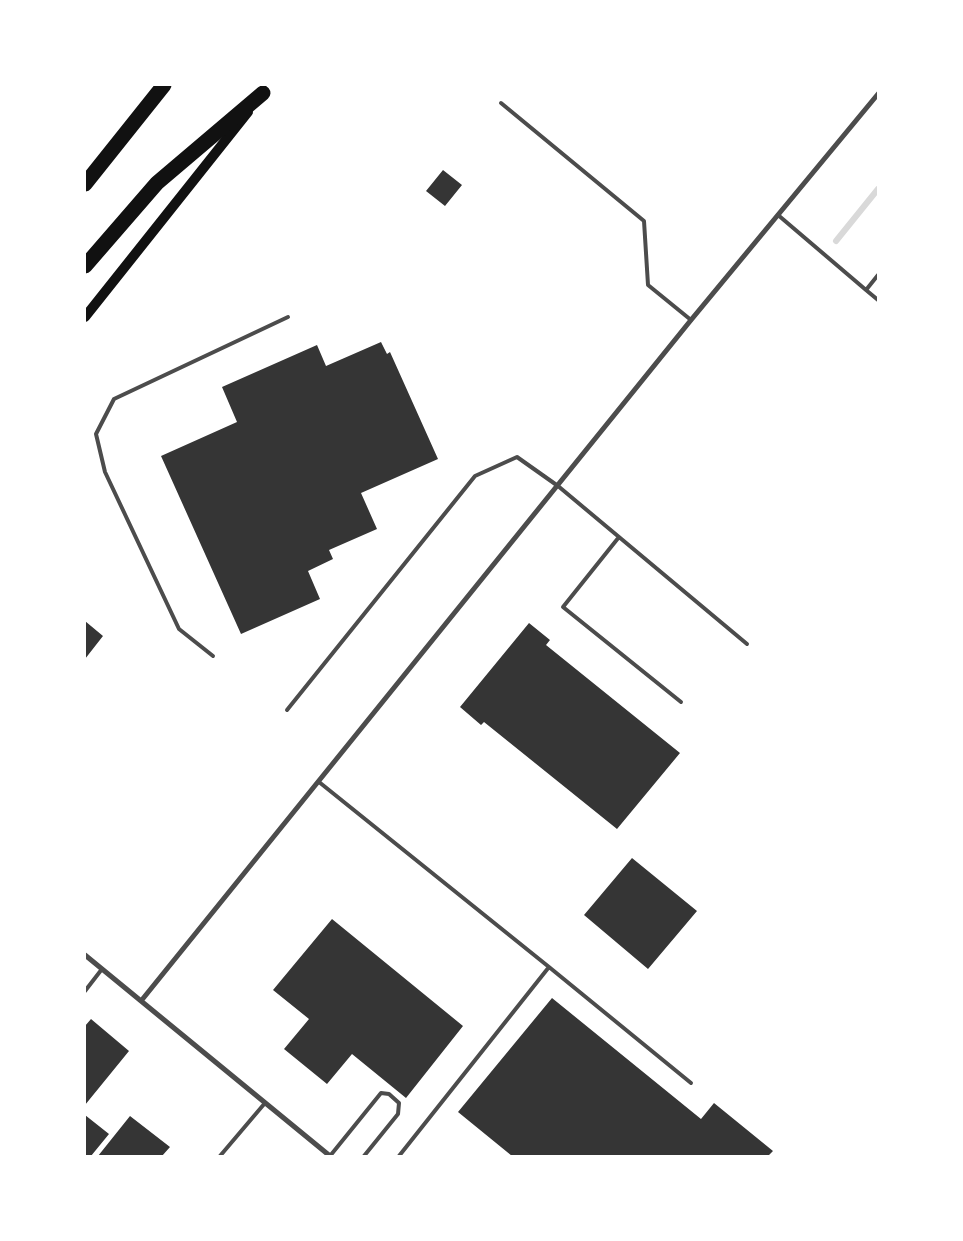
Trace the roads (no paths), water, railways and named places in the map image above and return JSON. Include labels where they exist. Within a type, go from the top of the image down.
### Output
[{"type":"highway","points":[[85,184],[164,85]]},
{"type":"highway","points":[[85,266],[157,183],[266,89]]},
{"type":"main road","points":[[85,316],[266,89]]},
{"type":"street","points":[[141,1001],[691,320],[878,94]]},
{"type":"street","points":[[85,955],[330,1156]]},
{"type":"lane","points":[[501,103],[644,221],[648,285],[691,320]]},
{"type":"lane","points":[[778,215],[878,300]]},
{"type":"lane","points":[[866,290],[878,275]]},
{"type":"lane","points":[[213,656],[179,629],[105,472],[96,434],[114,399],[288,317]]},
{"type":"lane","points":[[287,710],[475,476],[517,457],[558,486],[747,644]]},
{"type":"lane","points":[[619,537],[563,607],[681,702]]},
{"type":"lane","points":[[319,782],[691,1083]]},
{"type":"lane","points":[[399,1156],[549,967]]},
{"type":"lane","points":[[85,991],[102,969]]},
{"type":"lane","points":[[330,1156],[381,1093],[390,1094],[399,1103],[398,1114],[364,1156]]},
{"type":"lane","points":[[220,1156],[265,1103]]},
{"type":"waterway","points":[[836,241],[878,189]]}]
